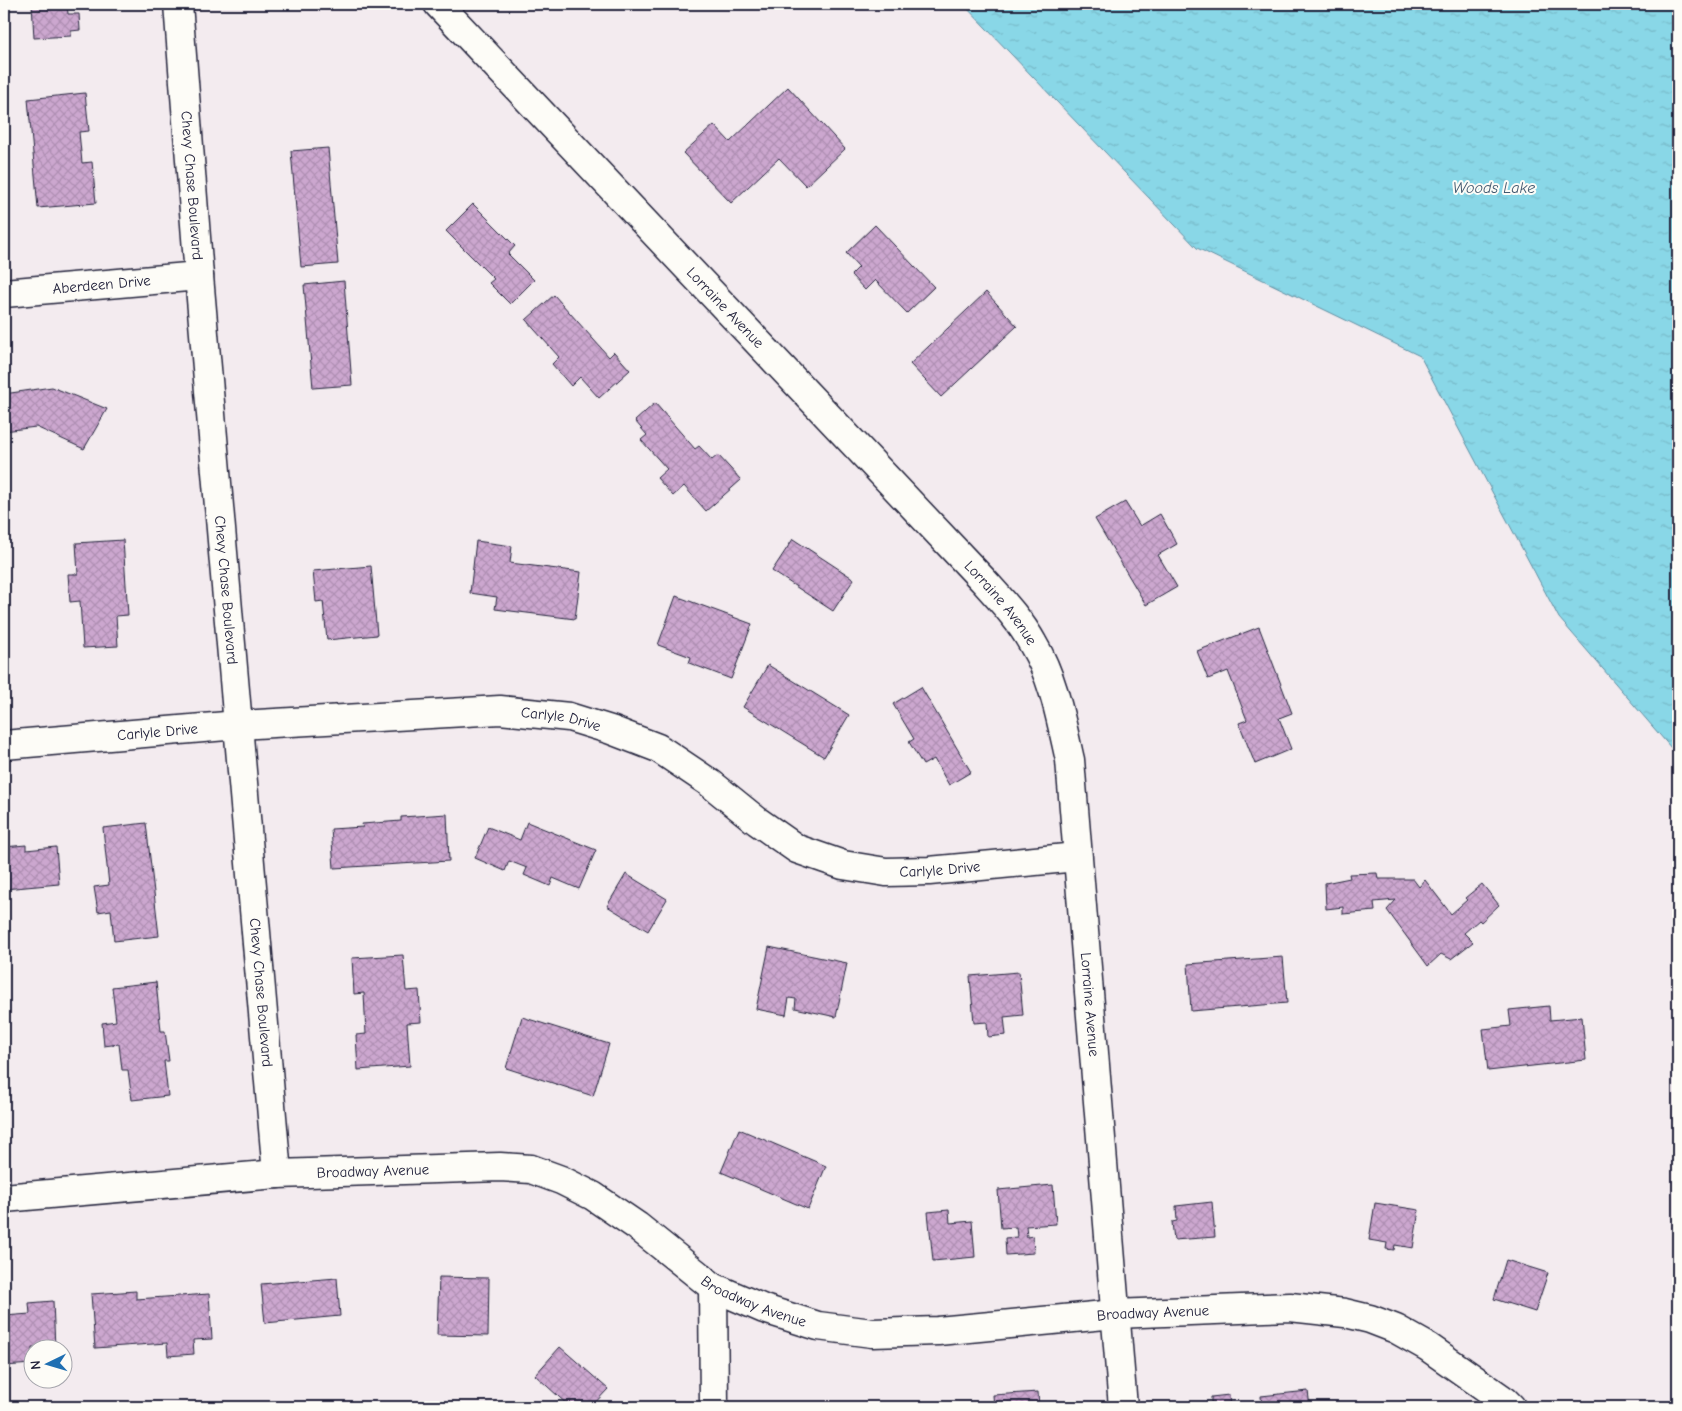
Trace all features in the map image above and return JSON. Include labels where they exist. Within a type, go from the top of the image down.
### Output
[{"type":"street","name":"Chevy Chase Boulevard","points":[[178,4],[277,1174]]},
{"type":"street","name":"Lorraine Avenue","points":[[438,4],[977,573],[1014,615],[1034,644],[1049,678],[1070,760],[1123,1407]]},
{"type":"street","name":"Aberdeen Drive","points":[[4,293],[200,276]]},
{"type":"street","name":"Carlyle Drive","points":[[4,745],[238,724],[500,710],[569,717],[611,730],[658,748],[710,783],[757,821],[797,848],[844,865],[886,872],[929,871],[1077,857]]},
{"type":"street","name":"Broadway Avenue","points":[[4,1198],[277,1174],[500,1167],[531,1169],[561,1180],[593,1196],[637,1226],[713,1288],[764,1309],[818,1326],[872,1332],[938,1331],[1115,1314],[1290,1307],[1353,1315],[1396,1329],[1428,1347],[1510,1407]]},
{"type":"street","points":[[713,1288],[714,1407]]},
{"type":"water","name":"Woods Lake","points":[[963,4],[1678,4],[1678,756],[1559,618],[1420,356],[1197,248]]},
{"type":"building","points":[[32,4],[67,4],[68,14],[79,14],[80,30],[71,31],[71,36],[34,38]]},
{"type":"building","points":[[788,87],[845,149],[806,186],[779,158],[731,203],[683,153],[714,125],[730,142]]},
{"type":"building","points":[[85,93],[89,131],[79,132],[82,163],[92,162],[96,203],[38,208],[28,99]]},
{"type":"building","points":[[328,148],[338,264],[301,267],[291,151]]},
{"type":"building","points":[[473,204],[515,246],[508,254],[534,280],[510,304],[489,283],[494,279],[446,231]]},
{"type":"building","points":[[875,225],[934,287],[907,313],[875,280],[865,290],[851,275],[859,267],[846,253]]},
{"type":"building","points":[[344,281],[352,385],[313,388],[304,285]]},
{"type":"building","points":[[986,292],[1017,326],[941,397],[910,364]]},
{"type":"building","points":[[554,295],[609,357],[614,352],[630,370],[599,398],[580,377],[571,386],[552,364],[559,357],[526,320]]},
{"type":"building","points":[[52,387],[107,409],[84,449],[36,427],[4,431],[4,394]]},
{"type":"building","points":[[655,403],[695,449],[699,446],[712,460],[718,455],[741,480],[706,511],[684,486],[673,496],[657,478],[667,469],[641,440],[647,435],[635,421]]},
{"type":"building","points":[[1125,502],[1140,526],[1160,514],[1177,544],[1158,555],[1177,587],[1146,605],[1095,519]]},
{"type":"building","points":[[793,539],[854,579],[833,611],[772,571]]},
{"type":"building","points":[[123,540],[128,615],[116,616],[118,646],[83,648],[80,601],[70,602],[68,574],[78,574],[76,543]]},
{"type":"building","points":[[476,541],[512,546],[510,563],[581,572],[575,619],[495,609],[497,597],[470,593]]},
{"type":"building","points":[[371,566],[377,635],[327,640],[323,601],[316,602],[313,571]]},
{"type":"building","points":[[676,596],[752,624],[731,679],[689,663],[691,657],[658,645]]},
{"type":"building","points":[[1259,627],[1292,713],[1279,718],[1291,749],[1255,764],[1239,723],[1247,720],[1228,671],[1208,679],[1197,651]]},
{"type":"building","points":[[768,665],[849,715],[824,757],[743,707]]},
{"type":"building","points":[[921,687],[971,772],[949,785],[934,759],[923,765],[909,742],[914,739],[893,704]]},
{"type":"building","points":[[447,814],[449,861],[334,868],[331,829],[363,827],[362,824],[401,821],[401,817]]},
{"type":"building","points":[[527,822],[596,850],[579,889],[553,878],[550,886],[524,875],[527,868],[509,861],[505,871],[475,858],[488,827],[520,840]]},
{"type":"building","points":[[146,823],[159,936],[114,941],[111,910],[98,912],[94,887],[109,885],[103,828]]},
{"type":"building","points":[[26,845],[26,850],[56,847],[59,884],[4,889],[4,847]]},
{"type":"building","points":[[1377,873],[1378,879],[1413,879],[1419,887],[1425,880],[1451,914],[1467,900],[1465,898],[1482,884],[1499,905],[1481,922],[1479,920],[1464,933],[1473,942],[1451,959],[1441,954],[1428,966],[1387,910],[1396,900],[1374,902],[1375,911],[1343,914],[1343,907],[1326,909],[1325,883],[1350,878],[1349,874]]},
{"type":"building","points":[[626,874],[667,899],[648,931],[607,906]]},
{"type":"building","points":[[769,947],[847,963],[836,1017],[795,1008],[796,999],[789,998],[786,1015],[756,1009]]},
{"type":"building","points":[[403,955],[406,991],[419,990],[421,1022],[407,1023],[410,1066],[358,1070],[356,1035],[366,1034],[364,993],[354,994],[352,958]]},
{"type":"building","points":[[1283,957],[1287,1003],[1191,1011],[1188,964]]},
{"type":"building","points":[[1019,972],[1023,1015],[1004,1017],[1006,1035],[988,1037],[987,1022],[974,1023],[970,976]]},
{"type":"building","points":[[156,982],[161,1031],[165,1031],[169,1061],[164,1061],[168,1096],[132,1100],[128,1070],[122,1070],[119,1044],[104,1046],[102,1023],[116,1021],[112,987]]},
{"type":"building","points":[[1549,1006],[1550,1020],[1582,1017],[1586,1060],[1488,1071],[1483,1029],[1511,1026],[1509,1010]]},
{"type":"building","points":[[522,1017],[609,1044],[593,1096],[506,1068]]},
{"type":"building","points":[[739,1129],[826,1166],[808,1209],[721,1172]]},
{"type":"building","points":[[1053,1185],[1056,1224],[1026,1226],[1027,1237],[1033,1236],[1034,1253],[1006,1255],[1005,1238],[1017,1237],[1016,1227],[1001,1228],[998,1190]]},
{"type":"building","points":[[1212,1202],[1215,1237],[1174,1240],[1172,1222],[1177,1221],[1176,1206]]},
{"type":"building","points":[[1375,1203],[1419,1210],[1413,1248],[1395,1245],[1394,1250],[1386,1249],[1387,1243],[1369,1240]]},
{"type":"building","points":[[949,1210],[950,1223],[972,1221],[975,1257],[933,1261],[928,1212]]},
{"type":"building","points":[[1506,1260],[1548,1273],[1535,1312],[1494,1299]]},
{"type":"building","points":[[439,1277],[489,1278],[488,1336],[437,1335]]},
{"type":"building","points":[[337,1278],[340,1316],[265,1323],[261,1284]]},
{"type":"building","points":[[136,1291],[136,1299],[209,1294],[212,1339],[193,1340],[194,1354],[168,1356],[167,1343],[95,1348],[91,1294]]},
{"type":"building","points":[[53,1301],[55,1338],[22,1338],[22,1365],[4,1366],[4,1316],[30,1314],[29,1303]]},
{"type":"building","points":[[560,1347],[608,1389],[591,1407],[570,1407],[535,1375]]},
{"type":"building","points":[[1308,1391],[1310,1407],[1262,1407],[1261,1396]]},
{"type":"building","points":[[1038,1392],[1039,1407],[994,1407],[993,1395]]},
{"type":"building","points":[[1229,1395],[1230,1407],[1189,1407],[1211,1405],[1211,1397]]}]
